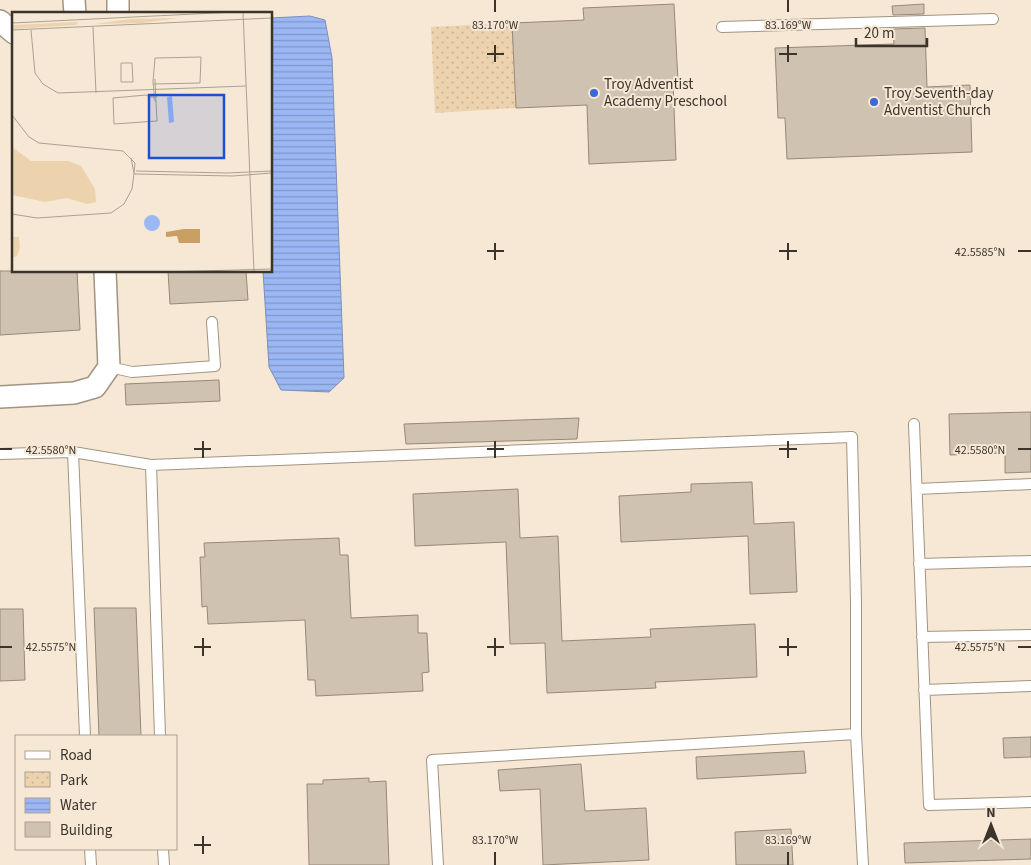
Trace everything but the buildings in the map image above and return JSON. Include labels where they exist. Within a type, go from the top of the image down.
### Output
[{"type":"street","points":[[0,21],[12,31]]},
{"type":"street","points":[[0,397],[74,394],[95,387],[109,366],[105,272]]},
{"type":"lane","points":[[722,27],[993,19]]},
{"type":"lane","points":[[109,366],[132,372],[215,366],[212,322]]},
{"type":"lane","points":[[914,424],[928,805],[1031,802]]},
{"type":"lane","points":[[0,454],[72,452],[151,465],[852,437],[856,601],[856,734],[863,865]]},
{"type":"lane","points":[[72,452],[85,735]]},
{"type":"lane","points":[[151,465],[160,735]]},
{"type":"lane","points":[[916,489],[1031,484]]},
{"type":"lane","points":[[919,564],[1031,561]]},
{"type":"lane","points":[[922,637],[1031,634]]},
{"type":"lane","points":[[924,690],[1031,686]]},
{"type":"lane","points":[[438,865],[432,760],[856,734]]},
{"type":"lane","points":[[90,850],[91,865]]},
{"type":"lane","points":[[163,850],[164,865]]},
{"type":"green space","points":[[512,23],[516,108],[435,113],[431,27]]},
{"type":"water","points":[[310,16],[325,20],[332,58],[344,378],[329,392],[281,390],[269,367],[263,272],[272,272],[272,18]]},
{"type":"place","name":"Troy Adventist Academy Preschool","points":[[594,93]]},
{"type":"place","name":"Troy Seventh-day Adventist Church","points":[[874,102]]}]
